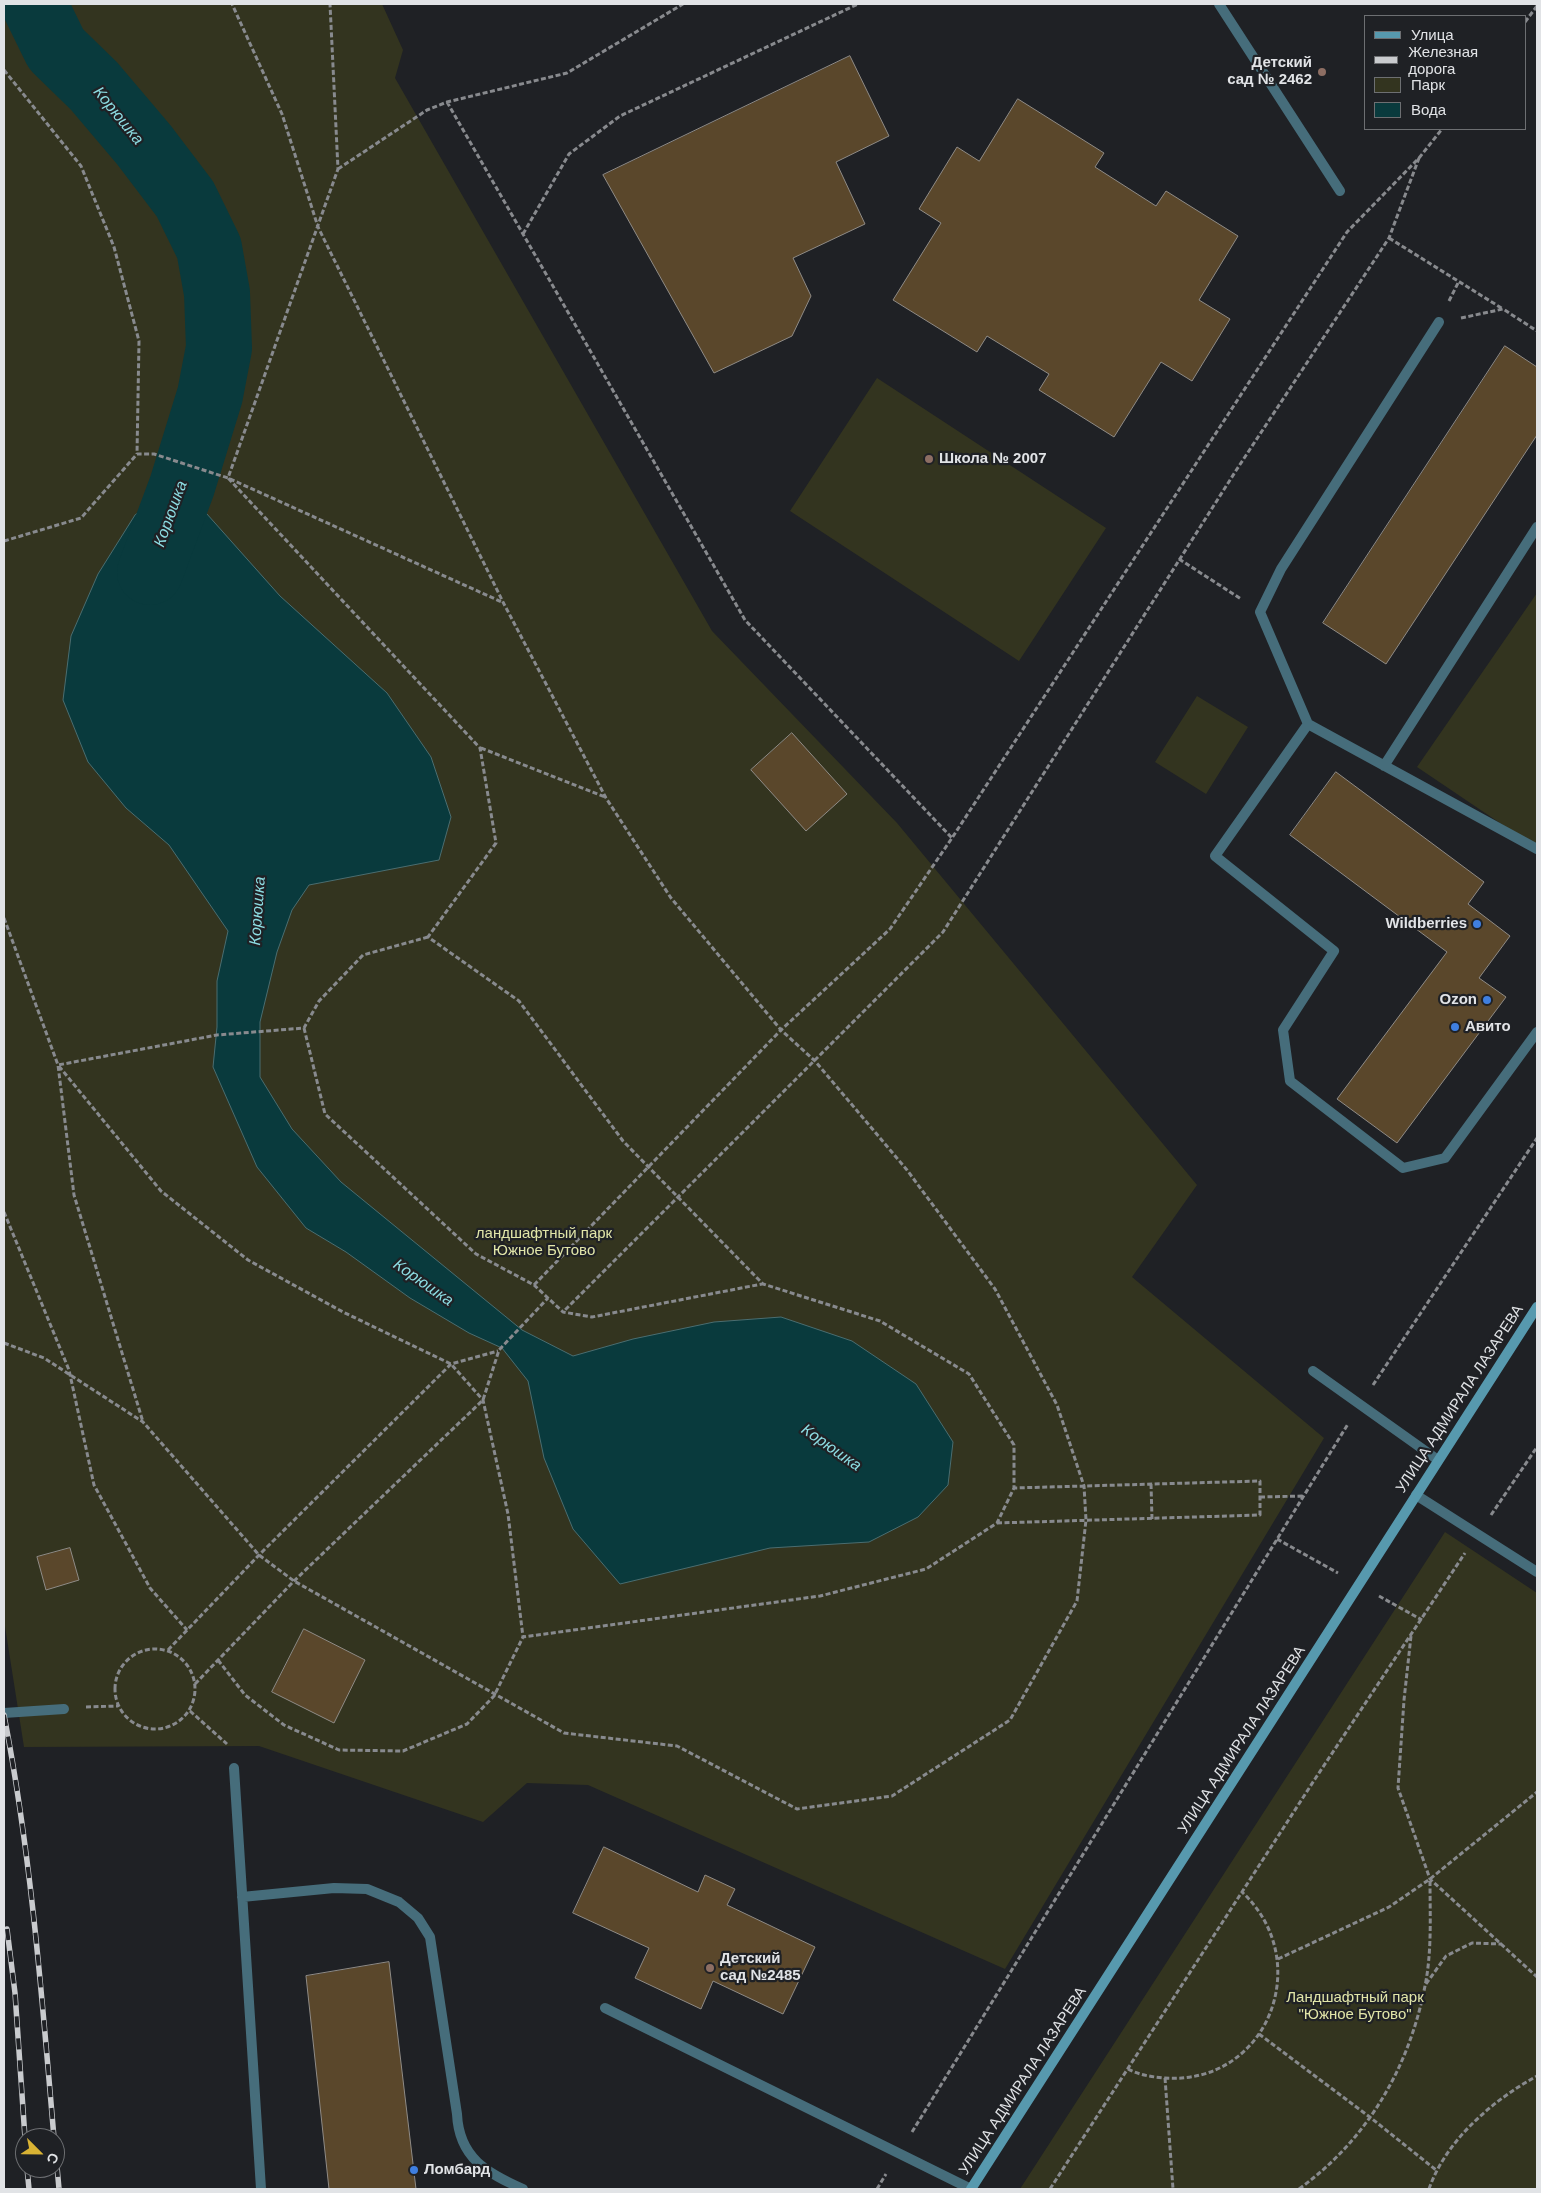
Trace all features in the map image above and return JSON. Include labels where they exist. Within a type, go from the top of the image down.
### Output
[{"type":"street","name":"УЛИЦА АДМИРАЛА ЛАЗАРЕВА","points":[[971,2189],[1537,1307]]},
{"type":"lane","points":[[1219,4],[1340,191]]},
{"type":"lane","points":[[1439,322],[1281,569],[1260,612],[1308,724],[1537,849]]},
{"type":"lane","points":[[1384,766],[1537,527]]},
{"type":"lane","points":[[1308,724],[1215,856],[1334,951],[1283,1030],[1290,1081],[1403,1168],[1445,1158],[1537,1032]]},
{"type":"lane","points":[[1313,1371],[1438,1460]]},
{"type":"lane","points":[[1416,1495],[1536,1568]]},
{"type":"lane","points":[[4,1713],[64,1709]]},
{"type":"lane","points":[[234,1768],[261,2189]]},
{"type":"lane","points":[[242,1897],[334,1888],[367,1889],[400,1902],[418,1918],[430,1937],[438,1980],[458,2133],[471,2157],[500,2179],[523,2189]]},
{"type":"lane","points":[[605,2008],[971,2189]]},
{"type":"path","points":[[4,1344],[44,1358],[143,1422],[259,1555],[294,1581],[494,1696],[564,1733],[677,1746],[797,1809],[892,1796],[1010,1720],[1077,1601],[1086,1520],[1084,1486],[1057,1405],[995,1290],[907,1170],[815,1061],[781,1030],[671,898],[606,798],[504,604],[318,227],[282,114],[232,4]]},
{"type":"path","points":[[228,478],[338,169],[330,4]]},
{"type":"path","points":[[338,169],[427,110],[447,102],[567,73],[683,4]]},
{"type":"path","points":[[523,234],[569,154],[620,116],[858,4]]},
{"type":"path","points":[[1526,21],[1537,6]]},
{"type":"path","points":[[4,70],[82,166],[114,247],[139,341],[137,454],[81,518],[4,541]]},
{"type":"path","points":[[447,102],[744,620],[952,838]]},
{"type":"path","points":[[534,1285],[781,1030],[890,929],[952,838],[1346,232],[1419,158],[1441,130]]},
{"type":"path","points":[[563,1312],[943,932],[1180,559],[1389,238],[1419,158]]},
{"type":"path","points":[[1389,238],[1537,331]]},
{"type":"path","points":[[1439,322],[1503,309]]},
{"type":"path","points":[[137,454],[154,454],[228,478],[504,604]]},
{"type":"path","points":[[228,478],[480,748],[606,798]]},
{"type":"path","points":[[1180,559],[1260,612]]},
{"type":"path","points":[[480,748],[496,843],[428,937],[363,956],[319,1001],[304,1028],[325,1114],[476,1254],[534,1285],[563,1312],[592,1317],[763,1284]]},
{"type":"path","points":[[4,918],[58,1065],[74,1195],[143,1422]]},
{"type":"path","points":[[428,937],[519,1001],[623,1141],[763,1284],[880,1321],[969,1374],[1014,1445],[1014,1488],[997,1523]]},
{"type":"path","points":[[58,1065],[217,1035],[304,1028]]},
{"type":"path","points":[[58,1065],[161,1191],[248,1260],[343,1312],[451,1364],[482,1400],[508,1514],[523,1637],[494,1696],[467,1724],[403,1751],[339,1750],[284,1725],[245,1696],[218,1660]]},
{"type":"path","points":[[877,2189],[1360,1404],[1537,1138]]},
{"type":"path","points":[[4,1212],[34,1282],[70,1375],[94,1485],[150,1588],[187,1630]]},
{"type":"path","points":[[195,1684],[294,1581],[482,1400],[499,1350],[548,1298]]},
{"type":"path","points":[[168,1650],[259,1555],[451,1364],[499,1350]]},
{"type":"path","points":[[1050,2189],[1242,1892],[1537,1446]]},
{"type":"path","points":[[523,1637],[820,1596],[926,1569],[997,1523],[1260,1515],[1260,1481],[1014,1488]]},
{"type":"path","points":[[1151,1484],[1152,1519]]},
{"type":"path","points":[[1260,1497],[1304,1496]]},
{"type":"path","points":[[1299,2189],[1315,2178],[1348,2146],[1371,2118],[1398,2071],[1415,2029],[1426,1985],[1430,1940],[1430,1879],[1398,1788],[1404,1700],[1411,1636]]},
{"type":"path","points":[[149,1648],[168,1650],[182,1657],[192,1670],[195,1684],[196,1696],[190,1711],[182,1720],[168,1728],[151,1730],[128,1720],[118,1706],[114,1691],[116,1676],[127,1659],[149,1648]]},
{"type":"path","points":[[64,1709],[118,1706]]},
{"type":"path","points":[[190,1711],[231,1748]]},
{"type":"path","points":[[1278,1959],[1389,1907],[1430,1879],[1537,1792]]},
{"type":"path","points":[[1430,1879],[1537,1977]]},
{"type":"path","points":[[1128,2069],[1153,2078],[1178,2079],[1201,2075],[1223,2066],[1243,2052],[1259,2034],[1271,2013],[1278,1990],[1278,1959],[1275,1943],[1266,1921],[1252,1901],[1242,1892]]},
{"type":"path","points":[[1426,1985],[1446,1956],[1472,1943],[1503,1944]]},
{"type":"path","points":[[1259,2034],[1371,2118],[1436,2170]]},
{"type":"path","points":[[1429,2189],[1436,2170],[1475,2120],[1509,2092],[1537,2076]]},
{"type":"path","points":[[1165,2078],[1173,2189]]},
{"type":"green space","name":"ландшафтный парк Южное Бутово","points":[[4,4],[382,4],[403,50],[395,78],[712,631],[897,823],[1197,1185],[1132,1277],[1324,1438],[1005,1969],[588,1785],[527,1783],[483,1822],[259,1746],[24,1747],[4,1620]]},
{"type":"green space","points":[[877,378],[1106,528],[1019,661],[790,511]]},
{"type":"green space","points":[[1537,593],[1537,848],[1417,767]]},
{"type":"green space","points":[[1197,696],[1248,727],[1206,794],[1155,762]]},
{"type":"green space","name":"Ландшафтный парк \"Южное Бутово\"","points":[[1445,1532],[1537,1593],[1537,2189],[1020,2189]]},
{"type":"water","points":[[182,486],[280,596],[387,693],[431,757],[451,817],[439,860],[309,885],[292,910],[277,952],[260,1022],[260,1077],[292,1129],[341,1182],[522,1330],[573,1356],[633,1339],[714,1322],[781,1317],[852,1341],[916,1384],[953,1442],[948,1485],[918,1517],[869,1542],[770,1548],[620,1584],[573,1529],[544,1458],[528,1381],[502,1348],[469,1333],[410,1298],[346,1252],[306,1228],[257,1167],[213,1067],[217,1027],[217,981],[228,931],[169,845],[126,808],[88,762],[63,700],[71,636],[98,574],[135,515]]},
{"type":"building","points":[[850,56],[889,136],[836,162],[865,224],[793,258],[811,296],[792,336],[714,373],[603,175]]},
{"type":"building","points":[[1018,99],[1104,153],[1095,167],[1156,206],[1166,191],[1238,236],[1199,300],[1230,319],[1192,381],[1161,362],[1114,437],[1039,390],[1049,374],[987,336],[977,352],[893,300],[941,223],[919,209],[957,147],[979,161]]},
{"type":"building","points":[[1505,346],[1537,367],[1537,435],[1386,664],[1323,623]]},
{"type":"building","points":[[792,733],[847,794],[806,831],[751,770]]},
{"type":"building","points":[[1336,772],[1484,882],[1468,904],[1510,936],[1479,978],[1506,997],[1397,1143],[1337,1099],[1447,952],[1290,835]]},
{"type":"building","points":[[70,1548],[79,1580],[46,1590],[37,1557]]},
{"type":"building","points":[[304,1629],[365,1660],[334,1723],[272,1692]]},
{"type":"building","points":[[604,1847],[698,1892],[705,1875],[735,1889],[727,1905],[815,1947],[783,2014],[713,1981],[701,2009],[635,1978],[649,1948],[573,1913]]},
{"type":"building","points":[[389,1962],[416,2189],[329,2189],[306,1976]]},
{"type":"waterway","name":"Корюшка","points":[[34,4],[56,49],[94,86],[144,145],[185,199],[209,248],[217,293],[219,348],[210,395],[182,486],[150,572]]},
{"type":"railway","points":[[4,1715],[29,1873],[53,2128]]},
{"type":"railway","points":[[7,1929],[15,1993],[24,2128]]},
{"type":"railway","points":[[28,2178],[29,2189]]},
{"type":"railway","points":[[58,2178],[59,2189]]},
{"type":"place","name":"Детский сад № 2462","points":[[1322,72]]},
{"type":"place","name":"Школа № 2007","points":[[929,459]]},
{"type":"place","name":"Wildberries","points":[[1477,924]]},
{"type":"place","name":"Ozon","points":[[1487,1000]]},
{"type":"place","name":"Авито","points":[[1455,1027]]},
{"type":"place","name":"Детский сад №2485","points":[[710,1968]]},
{"type":"place","name":"Ломбард","points":[[414,2170]]}]
